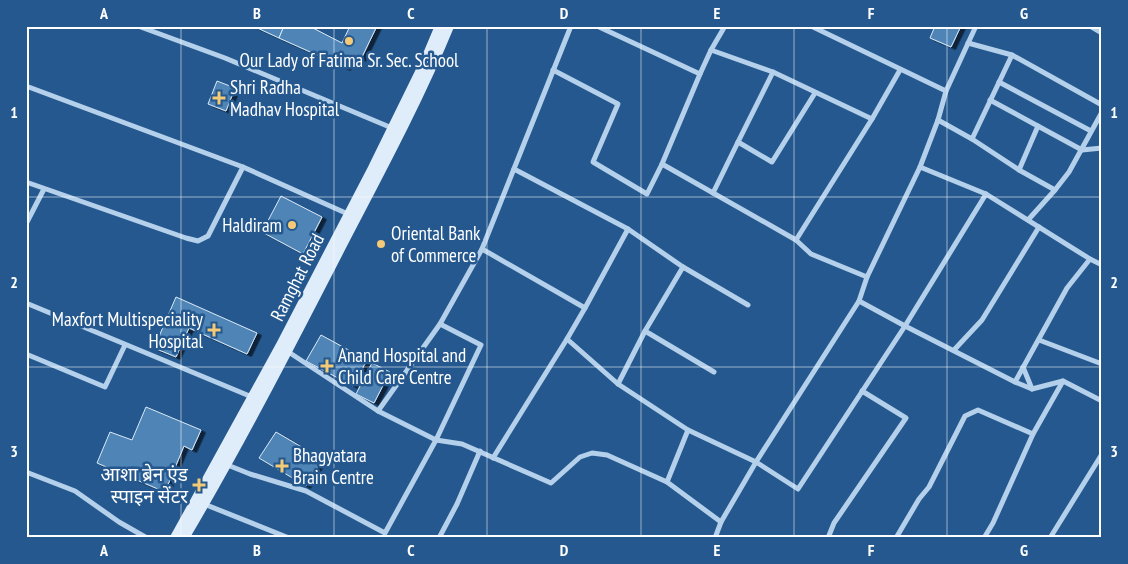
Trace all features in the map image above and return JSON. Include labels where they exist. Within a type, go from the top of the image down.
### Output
[{"type":"main road","name":"Ramghat Road","points":[[184,538],[219,455],[253,398],[373,168],[424,64],[440,26]]},
{"type":"main road","name":"Ramghat Road","points":[[175,538],[225,464],[287,351],[381,171],[432,67],[449,26]]},
{"type":"street","points":[[138,26],[225,58],[392,128]]},
{"type":"street","points":[[378,411],[440,324],[482,249],[571,26]]},
{"type":"street","points":[[597,26],[700,74]]},
{"type":"street","points":[[553,70],[618,104],[593,162],[647,194],[662,164],[711,50],[725,26]]},
{"type":"street","points":[[812,26],[946,91]]},
{"type":"street","points":[[715,538],[721,522],[756,462],[859,301],[868,277],[920,167],[938,120],[946,91],[976,26]]},
{"type":"street","points":[[1090,26],[1102,33]]},
{"type":"street","points":[[968,43],[1012,55],[1102,105]]},
{"type":"street","points":[[711,50],[773,72],[872,119]]},
{"type":"street","points":[[972,139],[1012,55]]},
{"type":"street","points":[[796,240],[872,119],[900,70]]},
{"type":"street","points":[[713,193],[773,72]]},
{"type":"street","points":[[999,82],[1092,131]]},
{"type":"street","points":[[26,86],[243,167],[348,214]]},
{"type":"street","points":[[738,142],[772,162],[815,93]]},
{"type":"street","points":[[990,100],[1082,150],[1102,148]]},
{"type":"street","points":[[1028,220],[1069,172],[1102,112]]},
{"type":"street","points":[[938,120],[1055,190]]},
{"type":"street","points":[[1019,170],[1038,126]]},
{"type":"street","points":[[662,164],[796,240],[811,254],[868,277]]},
{"type":"street","points":[[26,182],[198,241],[208,236],[243,167]]},
{"type":"street","points":[[920,167],[986,194],[1102,266]]},
{"type":"street","points":[[514,169],[628,229],[683,267],[748,305]]},
{"type":"street","points":[[26,224],[44,189]]},
{"type":"street","points":[[567,339],[618,384],[688,430],[756,462],[798,489],[905,326],[986,194]]},
{"type":"street","points":[[954,350],[982,320],[1039,226]]},
{"type":"street","points":[[494,458],[567,339],[628,229]]},
{"type":"street","points":[[482,249],[585,308]]},
{"type":"street","points":[[1015,382],[1067,288],[1090,259]]},
{"type":"street","points":[[618,384],[645,331],[683,267]]},
{"type":"street","points":[[859,301],[1032,389],[1062,381],[1102,401]]},
{"type":"street","points":[[26,303],[253,398]]},
{"type":"street","points":[[225,464],[250,474],[306,491],[385,533],[436,440],[481,345],[440,324]]},
{"type":"street","points":[[645,331],[714,372]]},
{"type":"street","points":[[1038,340],[1102,364]]},
{"type":"street","points":[[26,354],[105,387],[125,345]]},
{"type":"street","points":[[287,351],[378,411],[436,440],[462,444],[551,483],[580,457],[592,453],[607,454],[667,482],[721,522]]},
{"type":"street","points":[[1023,367],[1032,389]]},
{"type":"street","points":[[984,538],[993,523],[1033,434],[1062,381]]},
{"type":"street","points":[[828,538],[834,523],[906,418],[862,391]]},
{"type":"street","points":[[896,538],[919,499],[930,487],[965,416],[978,410],[1033,434]]},
{"type":"street","points":[[667,482],[688,430]]},
{"type":"street","points":[[439,538],[457,504],[480,451]]},
{"type":"street","points":[[1050,538],[1102,454]]},
{"type":"street","points":[[26,472],[75,491],[118,522],[147,538]]},
{"type":"street","points":[[200,502],[289,538]]},
{"type":"building","points":[[253,26],[284,26],[279,38]]},
{"type":"building","points":[[284,26],[309,26],[342,43],[350,26],[377,26],[361,59],[352,55],[346,68],[279,38]]},
{"type":"building","points":[[935,26],[961,26],[951,47],[930,38]]},
{"type":"building","points":[[217,81],[235,88],[226,111],[208,104]]},
{"type":"building","name":"Haldiram","points":[[281,196],[322,217],[303,254],[262,232]]},
{"type":"building","points":[[176,297],[257,333],[247,354],[189,328],[176,357],[154,348]]},
{"type":"building","points":[[321,335],[367,360],[353,386],[306,361]]},
{"type":"building","points":[[372,363],[390,372],[374,403],[356,394]]},
{"type":"building","points":[[146,407],[201,430],[192,450],[184,446],[165,492],[97,463],[110,432],[132,440]]},
{"type":"building","points":[[276,432],[322,459],[306,486],[259,458]]},
{"type":"place","name":"Our Lady of Fatima Sr. Sec. School","points":[[349,41]]},
{"type":"place","name":"Shri Radha Madhav Hospital","points":[[219,98]]},
{"type":"place","name":"Haldiram","points":[[292,225]]},
{"type":"place","name":"Oriental Bank of Commerce","points":[[381,244]]},
{"type":"place","name":"Maxfort Multispeciality Hospital","points":[[214,330]]},
{"type":"place","name":"Anand Hospital and Child Care Centre","points":[[327,366]]},
{"type":"place","name":"Bhagyatara Brain Centre","points":[[282,466]]},
{"type":"place","name":"आशा ब्रेन एंड स्पाइन सेंटर","points":[[199,485]]}]
